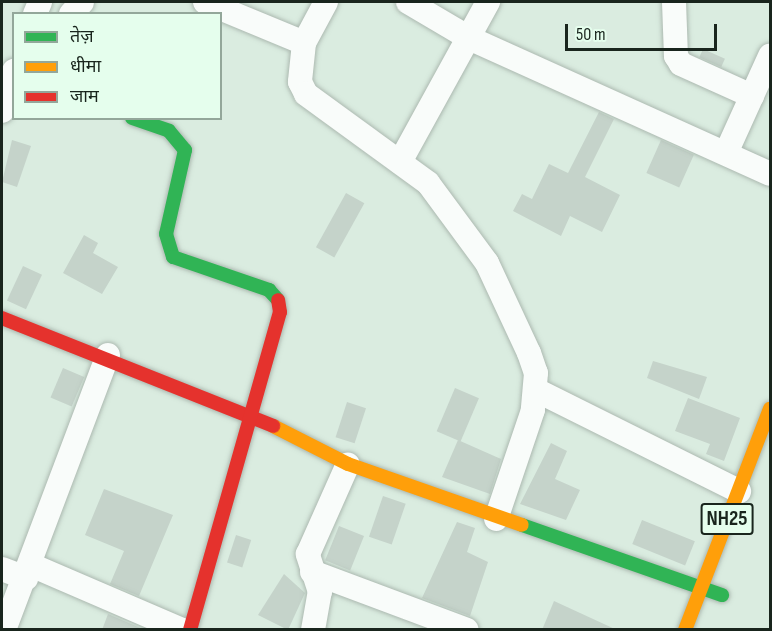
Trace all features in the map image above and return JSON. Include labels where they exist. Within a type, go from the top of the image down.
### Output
[{"type":"street","points":[[205,2],[304,43]]},
{"type":"street","points":[[326,2],[304,43],[300,82],[306,94],[428,183],[487,263],[529,353],[536,390],[524,445],[496,519]]},
{"type":"street","points":[[408,2],[469,38],[771,174]]},
{"type":"street","points":[[400,162],[488,2]]},
{"type":"street","points":[[674,2],[675,56],[681,64],[752,96]]},
{"type":"street","points":[[726,153],[771,56]]},
{"type":"street","points":[[2,111],[11,78]]},
{"type":"street","points":[[138,120],[169,131],[181,139],[185,150],[166,234],[173,257],[278,297],[280,312],[247,413],[190,630]]},
{"type":"street","points":[[2,318],[108,355],[247,413],[348,464],[496,519],[700,589],[724,590],[715,612]]},
{"type":"street","points":[[4,630],[29,571],[108,355]]},
{"type":"street","points":[[536,390],[738,491]]},
{"type":"street","name":"NH25","points":[[685,630],[771,410]]},
{"type":"street","points":[[313,630],[320,592],[308,554],[348,464]]},
{"type":"street","points":[[2,569],[29,571],[182,630]]},
{"type":"street","points":[[312,572],[467,630]]},
{"type":"building","points":[[703,49],[725,59],[721,67],[699,57]]},
{"type":"building","points":[[599,112],[614,119],[585,177],[620,195],[602,232],[570,216],[561,236],[513,211],[522,194],[532,199],[549,164],[568,173]]},
{"type":"building","points":[[12,140],[31,146],[17,187],[2,182]]},
{"type":"building","points":[[661,140],[694,155],[679,188],[646,173]]},
{"type":"building","points":[[346,193],[364,203],[334,257],[316,247]]},
{"type":"building","points":[[84,235],[98,243],[93,253],[118,267],[102,294],[63,273]]},
{"type":"building","points":[[23,266],[42,275],[26,309],[7,300]]},
{"type":"building","points":[[653,361],[707,377],[699,399],[647,378]]},
{"type":"building","points":[[63,368],[84,377],[72,406],[50,397]]},
{"type":"building","points":[[455,388],[479,398],[461,441],[437,431]]},
{"type":"building","points":[[688,398],[740,418],[724,461],[706,454],[710,444],[675,431]]},
{"type":"building","points":[[347,402],[366,408],[355,443],[336,437]]},
{"type":"building","points":[[458,440],[501,459],[490,494],[442,477]]},
{"type":"building","points":[[551,443],[567,451],[555,479],[580,490],[566,520],[520,504]]},
{"type":"building","points":[[104,489],[173,515],[139,596],[110,584],[124,551],[85,535]]},
{"type":"building","points":[[383,496],[406,504],[392,544],[369,537]]},
{"type":"building","points":[[642,520],[695,541],[685,565],[632,544]]},
{"type":"building","points":[[457,522],[475,528],[467,552],[488,562],[470,616],[422,598]]},
{"type":"building","points":[[339,526],[364,536],[350,570],[325,560]]},
{"type":"building","points":[[236,535],[251,540],[242,568],[227,563]]},
{"type":"building","points":[[284,574],[305,593],[288,630],[258,615]]},
{"type":"building","points":[[554,601],[617,630],[542,630]]},
{"type":"building","points":[[108,614],[145,630],[102,630]]},
{"type":"traffic: fast","points":[[138,120],[169,131],[185,150],[166,234],[173,257],[269,290],[278,300]]},
{"type":"traffic: fast","points":[[522,525],[722,595]]},
{"type":"traffic: slow","points":[[685,630],[770,409]]},
{"type":"traffic: slow","points":[[273,426],[348,464],[522,525]]},
{"type":"traffic: jam","points":[[190,630],[280,312],[278,300]]},
{"type":"traffic: jam","points":[[2,318],[273,426]]}]
